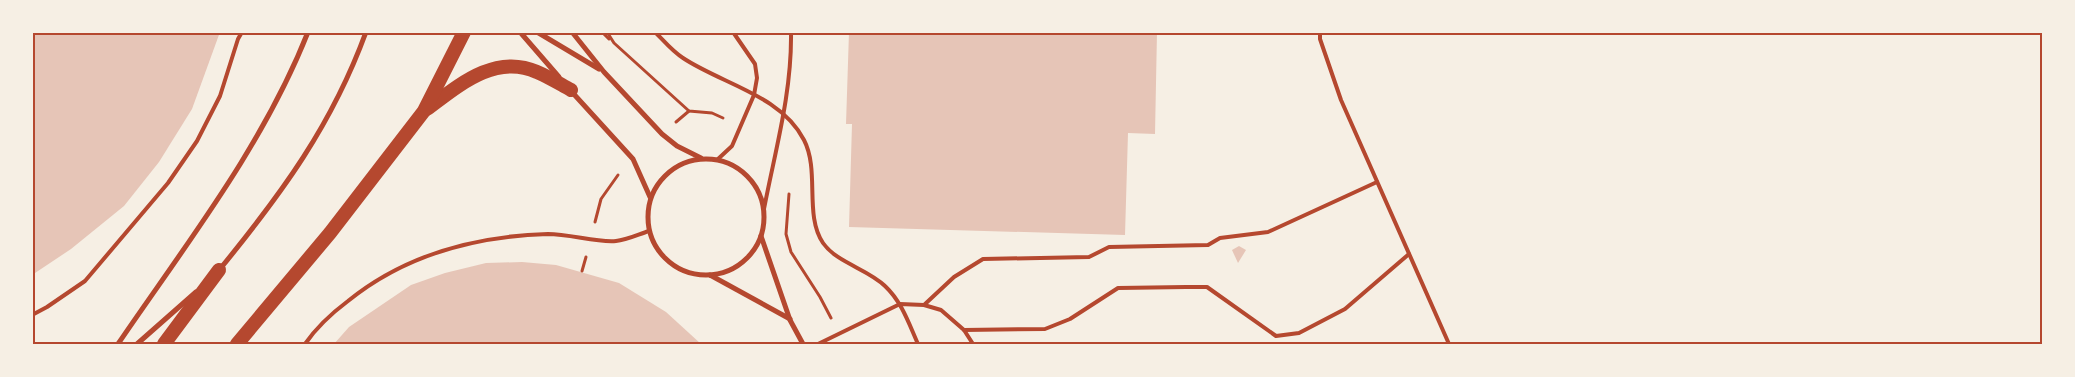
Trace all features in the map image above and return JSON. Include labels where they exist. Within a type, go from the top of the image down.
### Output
[{"type":"highway","points":[[237,344],[330,233],[424,111],[464,32]]},
{"type":"highway","points":[[424,111],[461,83],[484,70],[511,66],[535,71],[571,90]]},
{"type":"highway","points":[[164,344],[219,270]]},
{"type":"street","points":[[118,344],[234,175],[286,84],[308,32]]},
{"type":"street","points":[[137,344],[219,270],[266,212],[297,169],[337,100],[353,68],[366,32]]},
{"type":"street","points":[[520,32],[633,159],[650,197]]},
{"type":"street","points":[[537,32],[604,72]]},
{"type":"street","points":[[572,32],[604,72],[662,134],[677,146],[701,158]]},
{"type":"street","points":[[790,320],[710,275],[684,271],[672,264],[658,250],[648,230],[647,214],[650,197],[658,182],[670,170],[684,162],[701,158],[718,159],[744,172],[754,182],[761,195],[764,209],[761,236],[790,320],[803,344]]},
{"type":"street","points":[[710,275],[724,272],[747,258],[761,236]]},
{"type":"lane","points":[[32,314],[47,307],[85,281],[168,183],[197,141],[220,96],[238,39],[242,32]]},
{"type":"lane","points":[[655,32],[681,57],[754,95],[784,116],[804,141],[813,170],[815,226],[823,244],[884,285],[900,304],[918,344]]},
{"type":"lane","points":[[718,159],[732,146],[754,95],[757,78],[754,64],[733,32]]},
{"type":"lane","points":[[764,209],[784,116],[792,53],[791,32]]},
{"type":"lane","points":[[1320,32],[1320,39],[1341,100],[1449,344]]},
{"type":"lane","points":[[924,305],[954,277],[984,259],[1089,257],[1109,247],[1208,245],[1220,238],[1268,232],[1377,182]]},
{"type":"lane","points":[[305,344],[334,312],[362,290],[401,266],[436,252],[476,241],[519,235],[562,234],[616,241],[648,230]]},
{"type":"lane","points":[[964,330],[1045,329],[1070,319],[1118,288],[1207,287],[1276,336],[1299,333],[1345,309],[1409,254]]},
{"type":"lane","points":[[818,344],[900,304],[924,305],[941,310],[964,330],[973,344]]},
{"type":"path","points":[[602,32],[689,111],[712,113]]},
{"type":"path","points":[[607,32],[614,43]]},
{"type":"path","points":[[789,190],[786,234],[791,252],[820,297],[838,334]]},
{"type":"building","points":[[32,32],[220,32],[192,109],[159,162],[124,206],[71,249],[32,275]]},
{"type":"building","points":[[849,32],[1157,32],[1155,134],[1128,133],[1125,235],[849,227],[852,124],[846,124]]},
{"type":"building","points":[[1239,246],[1246,250],[1238,263],[1232,250]]},
{"type":"building","points":[[522,262],[556,265],[619,283],[666,312],[701,344],[334,344],[349,327],[411,285],[445,273],[486,263]]}]
